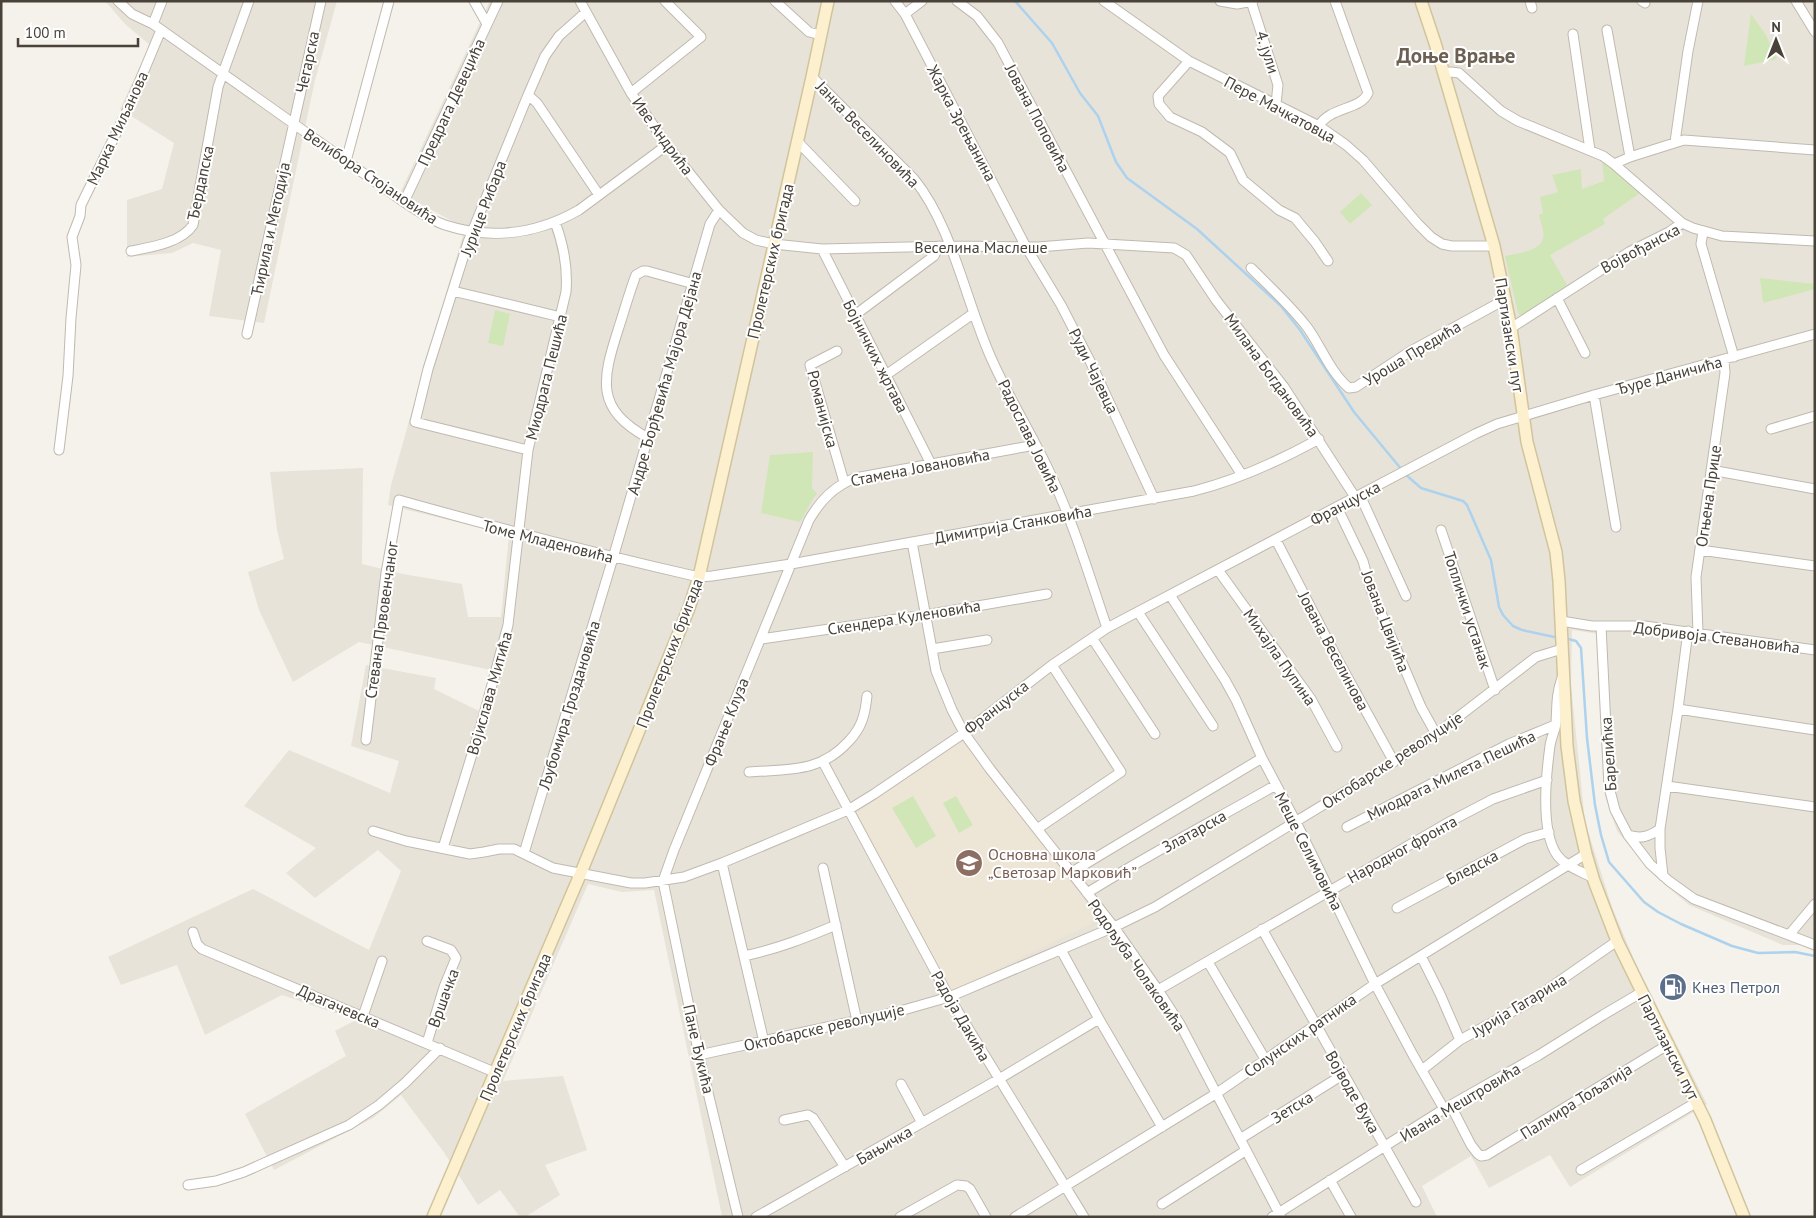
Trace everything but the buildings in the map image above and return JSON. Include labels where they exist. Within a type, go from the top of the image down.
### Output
[{"type":"street","name":"Велибора Стојановића","points":[[118,1],[132,14],[153,24],[404,202],[443,225],[492,235],[522,232],[555,222],[579,210],[667,145]]},
{"type":"street","points":[[153,24],[162,1]]},
{"type":"street","name":"Ђердапска","points":[[131,251],[160,244],[175,238],[193,225],[218,88],[249,1]]},
{"type":"street","name":"Чегарска","points":[[294,124],[320,1]]},
{"type":"street","points":[[346,161],[389,1]]},
{"type":"street","points":[[474,1],[486,24]]},
{"type":"street","name":"Предрага Девеџића","points":[[404,202],[498,1]]},
{"type":"street","name":"Иве Андрића","points":[[580,1],[631,93],[667,145],[719,210],[749,237],[774,244]]},
{"type":"street","points":[[631,93],[701,37],[665,1]]},
{"type":"street","points":[[775,1],[809,32],[821,35]]},
{"type":"street","name":"Пролетерских бригада","points":[[433,1217],[580,874],[679,634],[699,577],[828,1]]},
{"type":"street","name":"Жарка Зрењанина","points":[[895,1],[905,14],[1026,247]]},
{"type":"street","points":[[905,14],[922,1]]},
{"type":"street","name":"Јована Поповића","points":[[958,1],[977,16],[998,43],[1164,355],[1242,475]]},
{"type":"street","name":"Пере Мачкатовца","points":[[1104,1],[1189,61],[1319,126],[1364,160],[1418,224],[1431,237],[1442,244],[1452,246],[1494,246]]},
{"type":"street","points":[[1220,1],[1237,4],[1252,2]]},
{"type":"street","points":[[1319,126],[1330,114],[1361,101],[1368,92],[1335,1]]},
{"type":"street","name":"Партизански пут","points":[[1421,1],[1494,246],[1511,328],[1527,442],[1556,552],[1559,575],[1569,767],[1586,854],[1593,878],[1617,940],[1697,1102],[1728,1173],[1743,1216]]},
{"type":"street","points":[[1675,142],[1688,51],[1698,1]]},
{"type":"street","points":[[1796,1],[1815,32]]},
{"type":"street","name":"4. јули","points":[[1252,2],[1278,85],[1276,104]]},
{"type":"street","name":"Јурице Рибара","points":[[528,450],[415,422],[428,369],[472,232],[528,95],[545,56],[559,36],[586,12]]},
{"type":"street","name":"Марка Миљанова","points":[[59,450],[68,384],[72,299],[76,270],[72,237],[80,216],[81,205],[128,110],[160,30]]},
{"type":"street","points":[[1607,30],[1630,157]]},
{"type":"street","points":[[1573,34],[1590,150]]},
{"type":"street","points":[[1189,61],[1158,96],[1162,109],[1170,117],[1202,132],[1230,153],[1243,180],[1279,210],[1295,218],[1316,242],[1328,261]]},
{"type":"street","points":[[1444,73],[1459,73],[1501,112],[1518,121],[1590,150],[1614,164],[1682,223]]},
{"type":"street","name":"Јанка Веселиновића","points":[[812,77],[914,179],[925,195],[950,246]]},
{"type":"street","points":[[528,95],[537,103],[599,195]]},
{"type":"street","name":"Ћирила и Методија","points":[[247,334],[294,124]]},
{"type":"street","points":[[1614,164],[1684,140],[1815,150]]},
{"type":"street","points":[[798,141],[855,202]]},
{"type":"street","name":"Андре Ђорђевића Мајора Дејана","points":[[613,558],[710,224],[719,210]]},
{"type":"street","name":"Миодрага Пешића","points":[[518,534],[528,450],[566,292],[567,266],[565,253],[555,222]]},
{"type":"street","name":"Војвођанска","points":[[1511,328],[1629,252],[1669,232],[1682,223],[1703,232],[1722,236],[1815,241]]},
{"type":"street","points":[[1703,232],[1701,244],[1734,357]]},
{"type":"street","name":"Веселина Маслеше","points":[[774,244],[822,249],[939,246],[1053,247],[1088,243],[1134,244],[1174,248],[1186,255]]},
{"type":"street","points":[[855,315],[934,256],[939,246]]},
{"type":"street","name":"Радослава Јовића","points":[[950,246],[991,359],[1049,471],[1067,514],[1108,628]]},
{"type":"street","name":"Руди Чајевца","points":[[1026,247],[1061,305],[1091,363],[1154,499]]},
{"type":"street","name":"Бојничких жртава","points":[[822,249],[931,464]]},
{"type":"street","name":"Милана Богдановића","points":[[1186,255],[1211,293],[1284,387],[1358,496]]},
{"type":"street","name":"Уроша Предића","points":[[1251,268],[1308,328],[1329,364],[1349,388],[1356,387],[1416,348],[1506,299]]},
{"type":"street","points":[[648,438],[630,427],[612,406],[606,385],[608,360],[636,275],[647,271],[694,284]]},
{"type":"street","points":[[453,291],[561,317]]},
{"type":"street","points":[[1557,298],[1585,353]]},
{"type":"street","points":[[886,374],[974,313]]},
{"type":"street","name":"Ђуре Даничића","points":[[1523,417],[1594,395],[1815,334]]},
{"type":"street","name":"Романијска","points":[[837,351],[810,365],[844,482]]},
{"type":"street","name":"Огњена Прице","points":[[1698,633],[1695,587],[1725,373],[1724,360]]},
{"type":"street","points":[[1594,395],[1616,527]]},
{"type":"street","points":[[1771,429],[1815,416]]},
{"type":"street","name":"Француска","points":[[524,853],[544,865],[580,874],[631,883],[663,881],[684,877],[722,863],[848,810],[902,777],[964,733],[1052,665],[1108,628],[1490,428],[1523,417]]},
{"type":"street","name":"Димитрија Станковића","points":[[699,577],[791,564],[1154,499],[1225,483],[1319,439]]},
{"type":"street","name":"Стамена Јовановића","points":[[791,564],[809,520],[818,506],[824,498],[844,482],[855,478],[1036,445]]},
{"type":"street","points":[[1711,470],[1815,488]]},
{"type":"street","name":"Јована Цвијића","points":[[1358,496],[1406,596]]},
{"type":"street","name":"Томе Младеновића","points":[[399,500],[518,534],[699,577]]},
{"type":"street","name":"Стевана Првовенчаног","points":[[366,740],[386,573],[399,500]]},
{"type":"street","name":"Јована Цвијића","points":[[1337,507],[1363,561],[1370,587],[1421,707],[1436,734]]},
{"type":"street","name":"Топлички устанак","points":[[1441,530],[1495,690]]},
{"type":"street","name":"Војислава Митића","points":[[443,848],[482,722],[508,626],[518,534]]},
{"type":"street","name":"Јована Веселинова","points":[[1276,540],[1338,662],[1394,762]]},
{"type":"street","name":"Родољуба Чолаковића","points":[[912,542],[936,671],[942,689],[964,733],[1114,927],[1158,990],[1180,1024],[1217,1093],[1277,1215]]},
{"type":"street","points":[[1700,550],[1815,566]]},
{"type":"street","name":"Љубомира Гроздановића","points":[[524,853],[613,558]]},
{"type":"street","name":"Фрање Клуза","points":[[663,881],[791,564]]},
{"type":"street","name":"Михајла Пупина","points":[[1218,570],[1311,699],[1338,747]]},
{"type":"street","name":"Скендера Куленовића","points":[[761,639],[925,615],[1047,594]]},
{"type":"street","name":"Меше Селимовића","points":[[1170,595],[1225,680],[1375,984],[1422,1070],[1471,1145],[1481,1156]]},
{"type":"street","points":[[1138,612],[1213,726]]},
{"type":"street","name":"Добривоја Стевановића","points":[[1561,623],[1601,626],[1645,626],[1815,650]]},
{"type":"street","name":"Барелићка","points":[[1601,626],[1609,787],[1615,810],[1628,835],[1650,864],[1694,899],[1815,945]]},
{"type":"street","points":[[1663,876],[1660,829],[1688,632]]},
{"type":"street","points":[[1092,638],[1155,734]]},
{"type":"street","points":[[932,649],[987,640]]},
{"type":"street","name":"Октобарске револуције","points":[[699,1055],[857,1021],[949,997],[1114,927],[1155,907],[1394,762],[1436,734],[1536,657],[1562,644]]},
{"type":"street","points":[[1037,829],[1121,772],[1052,665]]},
{"type":"street","name":"Партизански пут","points":[[1563,676],[1557,692],[1556,725],[1550,745],[1547,780],[1549,832],[1556,853],[1567,865],[1593,878]]},
{"type":"street","points":[[749,772],[792,769],[822,762],[840,750],[858,730],[866,712],[867,696]]},
{"type":"street","points":[[1678,709],[1815,730]]},
{"type":"street","name":"Миодрага Милета Пешића","points":[[1347,827],[1509,744],[1556,725]]},
{"type":"street","points":[[1072,872],[1262,758]]},
{"type":"street","name":"Радоја Дакића","points":[[822,762],[949,997],[1084,1217]]},
{"type":"street","name":"Народног фронта","points":[[1158,990],[1451,821],[1492,799],[1547,780]]},
{"type":"street","name":"Златарска","points":[[1088,893],[1136,863],[1276,785]]},
{"type":"street","points":[[1667,786],[1815,808]]},
{"type":"street","points":[[1628,835],[1642,838],[1660,829]]},
{"type":"street","points":[[374,831],[406,841],[470,854],[499,849],[514,849],[524,853]]},
{"type":"street","name":"Бледска","points":[[1397,908],[1525,839],[1549,832]]},
{"type":"street","name":"Солунских ратника","points":[[1015,1217],[1217,1093],[1375,984],[1586,854]]},
{"type":"street","points":[[722,863],[764,1042]]},
{"type":"street","points":[[823,868],[857,1021]]},
{"type":"street","name":"Пане Ђукића","points":[[663,881],[699,1055],[738,1217]]},
{"type":"street","points":[[1789,935],[1815,904]]},
{"type":"street","points":[[744,956],[772,950],[836,925]]},
{"type":"street","name":"Војводе Вука","points":[[1262,929],[1416,1202]]},
{"type":"street","name":"Драгачевска","points":[[193,932],[197,944],[202,949],[494,1072]]},
{"type":"street","name":"Јурија Гагарина","points":[[1422,1070],[1460,1040],[1528,1003],[1617,940]]},
{"type":"street","name":"Вршачка","points":[[426,941],[451,950],[456,958],[444,987],[427,1043]]},
{"type":"street","points":[[1061,950],[1162,1127]]},
{"type":"street","points":[[1421,956],[1460,1040]]},
{"type":"street","points":[[363,1016],[382,961]]},
{"type":"street","points":[[1208,962],[1264,1059]]},
{"type":"street","name":"Ивана Мештровића","points":[[1277,1215],[1447,1108],[1642,992]]},
{"type":"street","name":"Бањичка","points":[[756,1217],[999,1079],[1099,1019]]},
{"type":"street","name":"Палмира Тољатија","points":[[1481,1156],[1487,1156],[1669,1044]]},
{"type":"street","points":[[188,1185],[216,1181],[244,1172],[349,1126],[374,1109],[405,1083],[440,1048]]},
{"type":"street","name":"Зетска","points":[[1240,1139],[1344,1074]]},
{"type":"street","name":"Бањичка","points":[[901,1084],[922,1122]]},
{"type":"street","points":[[1581,1170],[1697,1102]]},
{"type":"street","name":"Бањичка","points":[[784,1120],[808,1115],[813,1118],[845,1167]]},
{"type":"street","points":[[1162,1204],[1245,1151]]},
{"type":"street","points":[[1330,1180],[1351,1217]]},
{"type":"street","points":[[900,1217],[957,1185],[962,1185],[970,1189],[986,1217]]},
{"type":"shaded area","points":[[105,1],[337,1],[315,80],[264,323],[209,316],[221,250],[193,243],[172,253],[127,257],[127,200],[162,189],[174,143],[120,109],[150,45],[125,24]]},
{"type":"shaded area","points":[[490,1],[1815,1],[1815,950],[1804,945],[1783,945],[1689,905],[1655,876],[1617,831],[1605,796],[1599,634],[1572,630],[1571,685],[1585,822],[1612,907],[1638,969],[1707,1104],[1570,1187],[1550,1155],[1489,1188],[1471,1156],[1422,1186],[1437,1217],[720,1217],[722,1216],[654,890],[622,892],[588,884],[503,1081],[563,1076],[587,1150],[545,1165],[560,1195],[525,1217],[520,1217],[500,1190],[478,1205],[443,1151],[401,1095],[373,1118],[274,1170],[245,1114],[346,1056],[335,1031],[356,1020],[282,995],[205,1035],[177,965],[121,985],[108,957],[253,889],[369,950],[401,871],[378,850],[315,898],[286,873],[316,848],[244,806],[289,750],[390,793],[399,761],[351,746],[366,665],[436,678],[434,689],[479,711],[491,670],[359,642],[293,682],[259,610],[248,572],[284,559],[277,530],[270,472],[363,468],[362,564],[403,574],[462,584],[468,617],[501,617],[509,535],[388,505],[391,485],[465,228],[400,193]]},
{"type":"shaded area","name":"Основна школа „Светозар Марковић”","points":[[961,743],[968,748],[1094,912],[1096,918],[1092,923],[952,991],[855,814],[954,745]]},
{"type":"green space","points":[[1751,14],[1766,35],[1777,59],[1744,66]]},
{"type":"green space","points":[[1602,160],[1611,164],[1640,193],[1603,219],[1605,224],[1550,255],[1567,285],[1524,315],[1520,315],[1505,256],[1533,249],[1541,242],[1543,233],[1539,215],[1543,213],[1540,197],[1558,192],[1552,175],[1581,169],[1582,189],[1604,181]]},
{"type":"green space","points":[[1361,193],[1372,205],[1350,224],[1340,212]]},
{"type":"green space","points":[[1760,278],[1815,284],[1815,289],[1763,303]]},
{"type":"green space","points":[[495,310],[510,314],[503,346],[488,343]]},
{"type":"green space","points":[[813,452],[812,488],[817,494],[800,522],[761,513],[770,455]]},
{"type":"green space","points":[[913,796],[936,836],[916,848],[892,808]]},
{"type":"green space","points":[[956,796],[973,825],[959,833],[943,803]]},
{"type":"waterway","points":[[1015,1],[1052,43],[1080,93],[1098,116],[1116,162],[1127,178],[1197,229],[1281,306],[1300,330],[1354,412],[1402,470]]},
{"type":"waterway","points":[[1405,474],[1421,488],[1463,501],[1467,505],[1491,560],[1499,607],[1503,615],[1513,626],[1522,630],[1559,638]]},
{"type":"waterway","points":[[1564,638],[1576,641],[1581,648],[1587,738],[1595,805],[1609,862],[1644,902],[1681,924],[1732,946],[1758,953],[1795,952],[1815,956]]},
{"type":"place","name":"Основна школа „Светозар Марковић”","points":[[969,863]]},
{"type":"place","name":"Кнез Петрол","points":[[1673,987]]},
{"type":"district","name":"Доње Врање","points":[[1456,56]]}]
